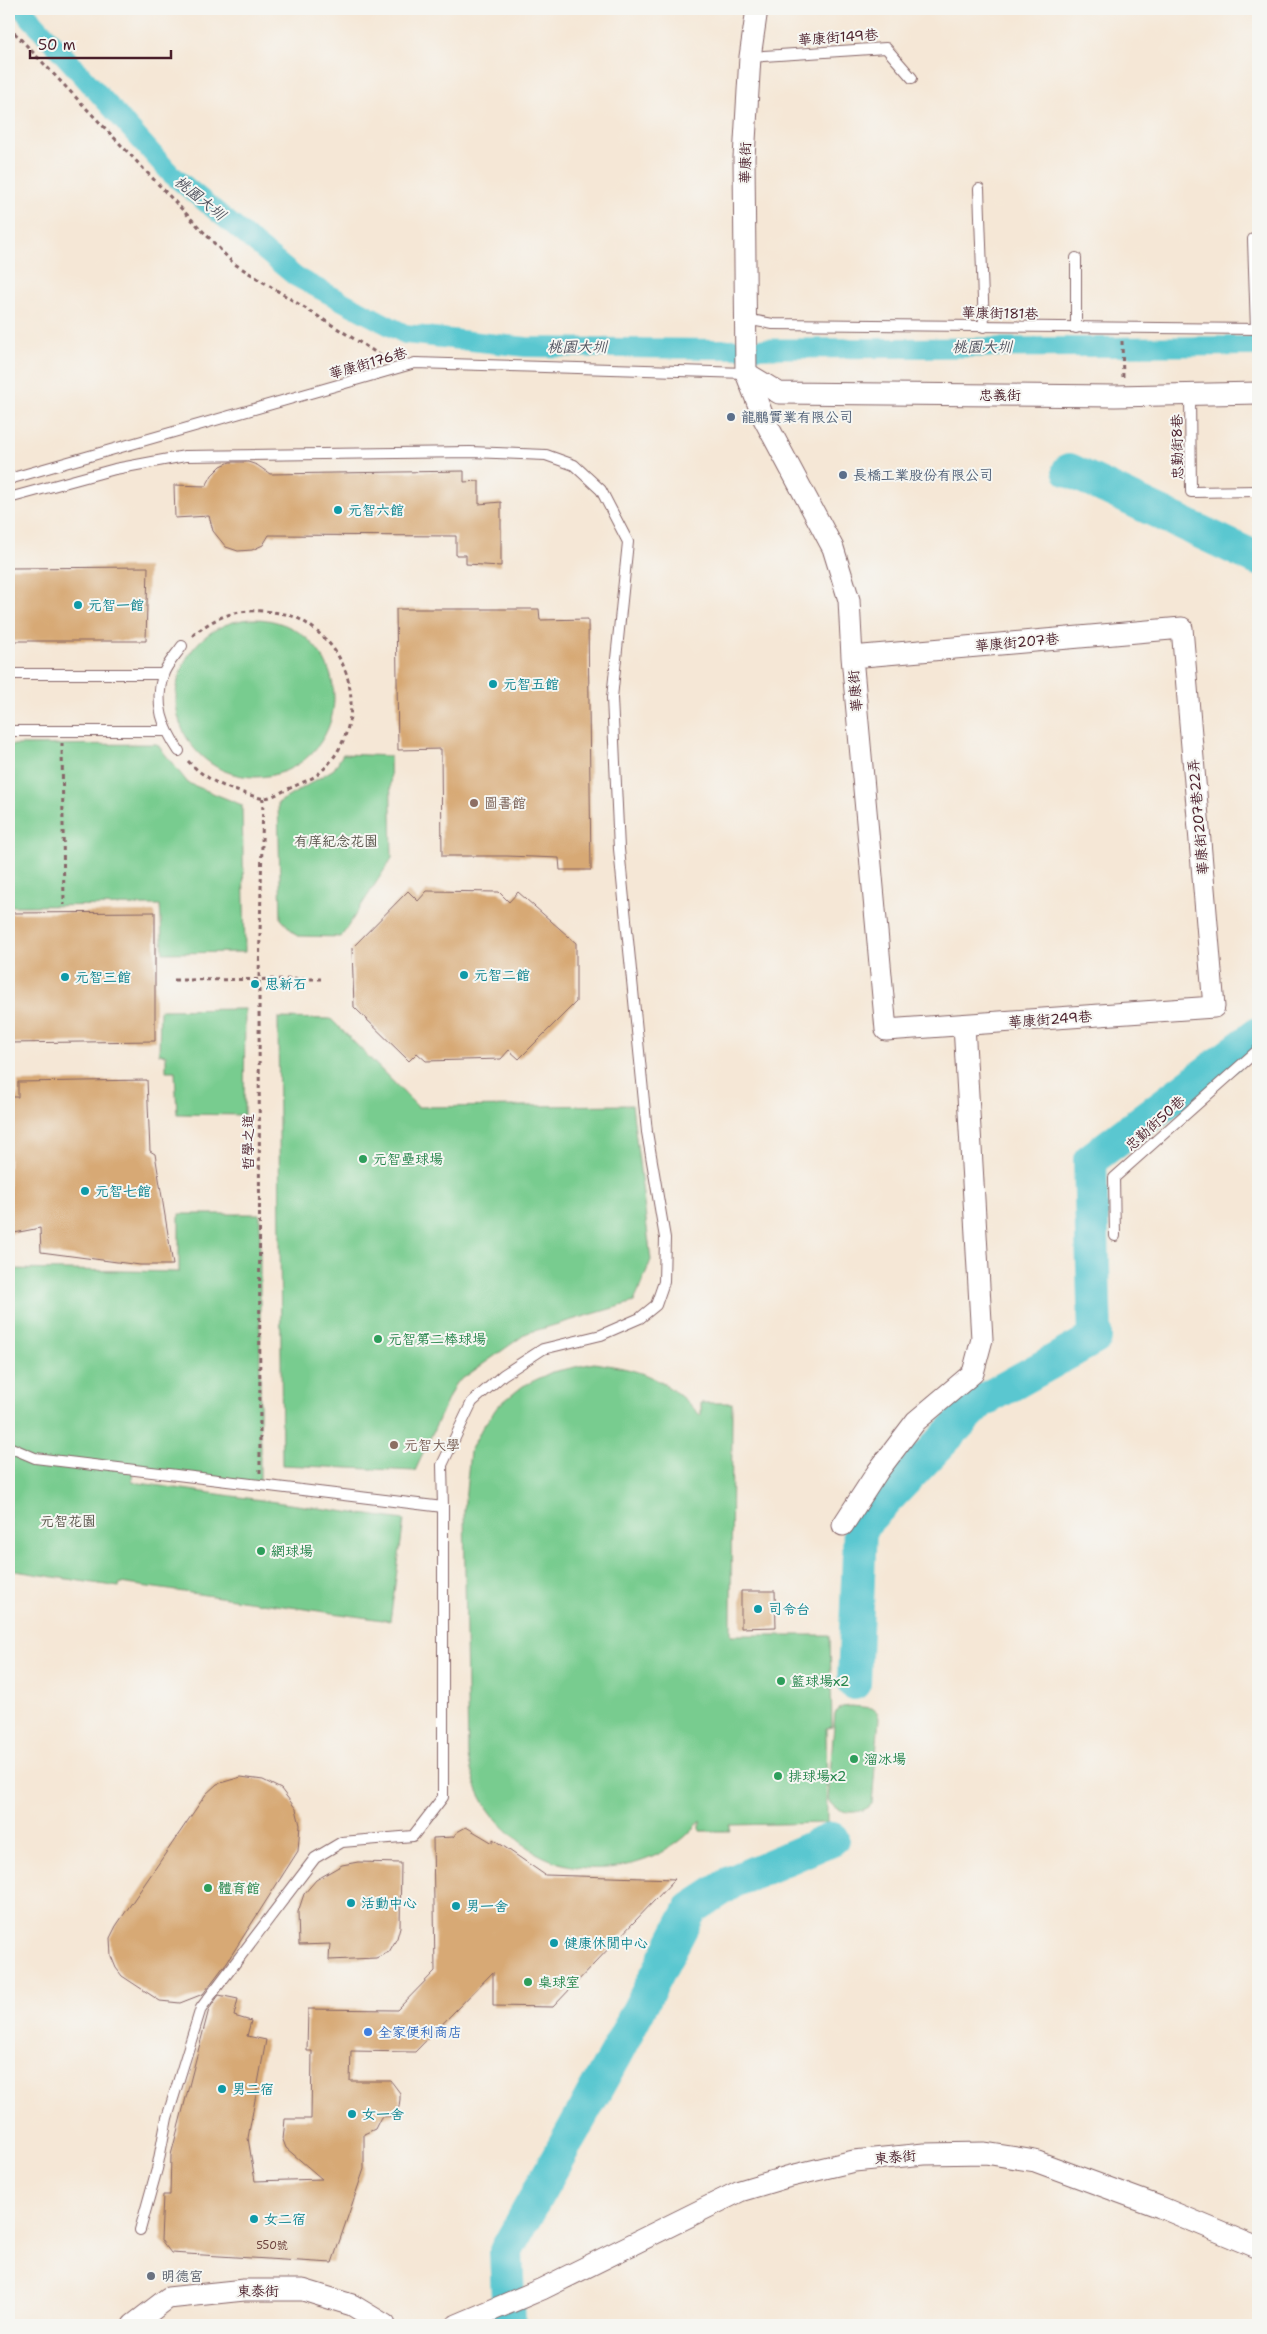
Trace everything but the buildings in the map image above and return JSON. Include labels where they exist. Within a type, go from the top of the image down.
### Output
[{"type":"street","name":"華康街","points":[[757,9],[750,57],[744,158],[746,373],[764,419],[833,548],[849,600],[852,657],[886,1030]]},
{"type":"street","name":"忠義街","points":[[746,373],[779,393],[1190,395],[1258,393]]},
{"type":"street","name":"華康街207巷","points":[[852,657],[1182,628]]},
{"type":"street","name":"華康街207巷22弄","points":[[1182,628],[1214,1007]]},
{"type":"street","name":"華康街249巷","points":[[886,1030],[1214,1007]]},
{"type":"street","points":[[843,1525],[916,1420],[973,1374],[982,1340],[964,1026]]},
{"type":"street","name":"東泰街","points":[[458,2325],[542,2289],[740,2191],[854,2160],[924,2154],[985,2153],[1035,2162],[1160,2207],[1258,2248]]},
{"type":"street","name":"東泰街","points":[[133,2325],[168,2298],[244,2290],[303,2290],[352,2305],[385,2325]]},
{"type":"lane","name":"華康街149巷","points":[[750,57],[886,48],[912,78]]},
{"type":"lane","points":[[979,189],[984,327]]},
{"type":"lane","points":[[1253,239],[1257,329]]},
{"type":"lane","points":[[1076,258],[1076,328]]},
{"type":"lane","name":"華康街181巷","points":[[745,319],[773,324],[1257,329]]},
{"type":"lane","name":"華康街176巷","points":[[9,479],[415,364],[746,373]]},
{"type":"lane","name":"忠勤街8巷","points":[[1190,395],[1191,492],[1258,491]]},
{"type":"lane","points":[[9,498],[115,468],[185,456],[470,452],[546,455],[574,465],[601,490],[628,542],[612,698],[619,849],[647,1132],[665,1238],[664,1282],[656,1305],[640,1318],[601,1335],[543,1348],[503,1375],[472,1402],[442,1466],[443,1797],[413,1836],[342,1842],[315,1858],[201,2008],[167,2118],[157,2169],[140,2230]]},
{"type":"lane","points":[[179,751],[165,731],[159,704],[163,674],[182,646]]},
{"type":"lane","points":[[9,674],[163,674]]},
{"type":"lane","points":[[9,730],[165,731]]},
{"type":"lane","name":"忠勤街50巷","points":[[1115,1236],[1114,1178],[1258,1050]]},
{"type":"lane","points":[[9,1447],[35,1458],[443,1507]]},
{"type":"path","points":[[9,27],[233,263],[400,368]]},
{"type":"path","points":[[1122,334],[1123,378]]},
{"type":"path","points":[[179,751],[199,772],[222,787],[264,798],[316,776],[334,758],[348,731],[352,702],[347,673],[333,647],[312,626],[291,614],[256,609],[226,614],[200,629],[182,646]]},
{"type":"path","points":[[61,730],[64,905]]},
{"type":"path","name":"哲學之道","points":[[260,1485],[259,978],[264,798]]},
{"type":"path","points":[[174,980],[321,979]]},
{"type":"green space","points":[[263,619],[278,622],[292,628],[311,642],[321,654],[331,675],[334,698],[331,721],[321,742],[311,754],[299,764],[278,774],[263,777],[247,777],[232,774],[211,764],[189,742],[177,713],[176,690],[179,675],[189,654],[211,632],[240,620]]},
{"type":"green space","points":[[157,744],[188,783],[242,805],[245,952],[163,953],[160,905],[9,906],[9,745]]},
{"type":"green space","name":"有庠紀念花園","points":[[343,754],[390,756],[392,858],[341,937],[297,936],[281,919],[278,803],[334,769]]},
{"type":"green space","points":[[245,1009],[244,1115],[177,1114],[175,1071],[166,1071],[166,1055],[159,1054],[160,1010]]},
{"type":"green space","points":[[278,1018],[331,1019],[418,1107],[632,1105],[651,1260],[634,1302],[527,1333],[455,1384],[415,1471],[282,1465]]},
{"type":"green space","name":"元智花園","points":[[179,1214],[260,1214],[260,1485],[133,1470],[132,1482],[404,1520],[390,1621],[120,1583],[119,1587],[9,1570],[9,1269],[179,1272]]},
{"type":"green space","points":[[594,1363],[627,1369],[654,1378],[677,1393],[701,1416],[701,1403],[732,1403],[731,1635],[830,1635],[832,1727],[826,1728],[827,1823],[730,1825],[730,1831],[700,1831],[700,1821],[668,1849],[649,1858],[628,1865],[607,1868],[585,1868],[564,1864],[529,1849],[500,1823],[481,1798],[473,1778],[468,1757],[464,1511],[470,1451],[482,1428],[498,1406],[523,1386],[552,1372]]},
{"type":"green space","name":"溜冰場","points":[[842,1707],[872,1708],[877,1712],[879,1718],[872,1804],[861,1811],[855,1812],[842,1811],[831,1804],[828,1799],[835,1713]]},
{"type":"waterway","name":"桃園大圳","points":[[22,9],[171,174],[296,277],[405,334],[526,347],[719,349],[1258,346]]},
{"type":"waterway","points":[[1069,470],[1258,559]]},
{"type":"waterway","points":[[854,1683],[860,1527],[980,1402],[1095,1338],[1090,1160],[1258,1034]]},
{"type":"waterway","points":[[509,2325],[506,2251],[615,2055],[691,1909],[732,1882],[832,1839]]},
{"type":"place","name":"龍鵬實業有限公司","points":[[731,417]]},
{"type":"place","name":"長橋工業股份有限公司","points":[[843,475]]},
{"type":"place","name":"元智六館","points":[[338,510]]},
{"type":"place","name":"元智一館","points":[[78,605]]},
{"type":"place","name":"元智五館","points":[[493,684]]},
{"type":"place","name":"圖書館","points":[[474,803]]},
{"type":"place","name":"元智二館","points":[[464,975]]},
{"type":"place","name":"元智三館","points":[[65,977]]},
{"type":"place","name":"思新石","points":[[255,984]]},
{"type":"place","name":"元智壘球場","points":[[363,1159]]},
{"type":"place","name":"元智七館","points":[[85,1191]]},
{"type":"place","name":"元智第二棒球場","points":[[378,1339]]},
{"type":"place","name":"元智大學","points":[[394,1445]]},
{"type":"place","name":"網球場","points":[[261,1551]]},
{"type":"place","name":"司令台","points":[[758,1609]]},
{"type":"place","name":"籃球場x2","points":[[781,1681]]},
{"type":"place","name":"溜冰場","points":[[854,1759]]},
{"type":"place","name":"排球場x2","points":[[778,1776]]},
{"type":"place","name":"體育館","points":[[208,1888]]},
{"type":"place","name":"活動中心","points":[[351,1903]]},
{"type":"place","name":"男一舍","points":[[456,1906]]},
{"type":"place","name":"健康休閒中心","points":[[554,1943]]},
{"type":"place","name":"桌球室","points":[[528,1982]]},
{"type":"place","name":"全家便利商店","points":[[368,2032]]},
{"type":"place","name":"男二宿","points":[[222,2089]]},
{"type":"place","name":"女一舍","points":[[352,2114]]},
{"type":"place","name":"女二宿","points":[[254,2219]]},
{"type":"place","name":"明德宮","points":[[151,2276]]}]
